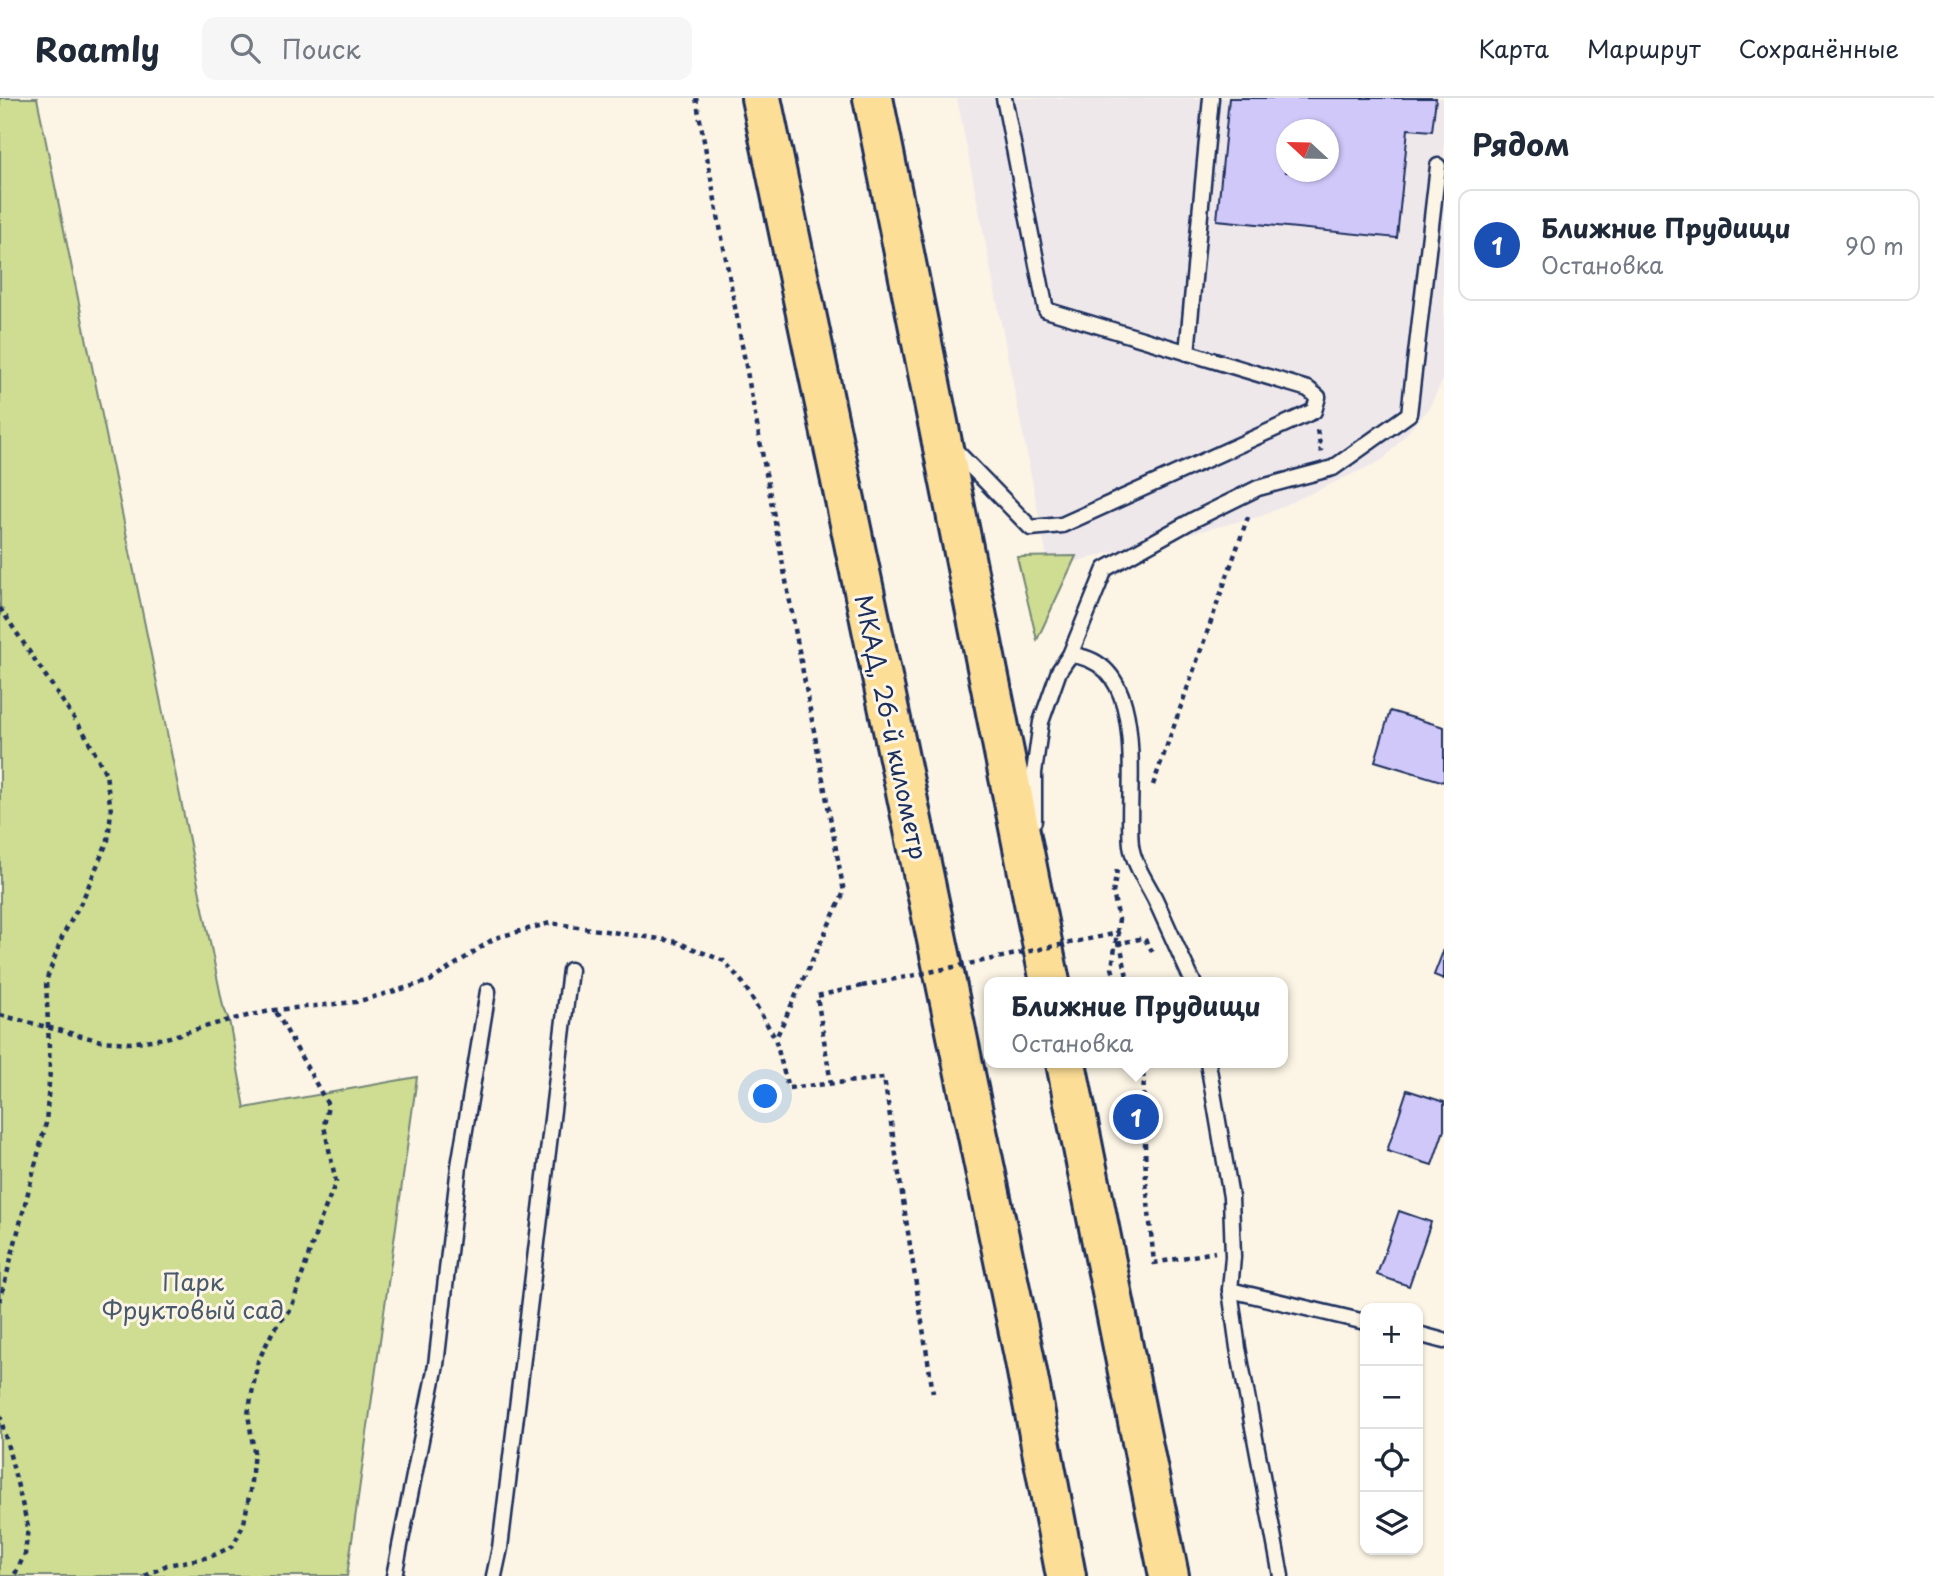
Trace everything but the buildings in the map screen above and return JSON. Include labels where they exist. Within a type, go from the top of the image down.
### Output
[{"type":"highway","name":"МКАД, 26-й километр","points":[[761,98],[1024,1356],[1066,1576]]},
{"type":"highway","points":[[873,98],[1049,977]]},
{"type":"highway","points":[[1067,1068],[1169,1576]]},
{"type":"lane","points":[[941,436],[1031,528],[1062,525],[1314,411],[1318,397],[1308,389],[1046,310],[1004,98]]},
{"type":"lane","points":[[1187,353],[1211,98]]},
{"type":"lane","points":[[1035,909],[1034,773],[1041,722],[1059,671],[1070,655],[1105,569],[1193,520],[1258,488],[1333,468],[1409,414],[1438,166]]},
{"type":"lane","points":[[1070,655],[1080,656],[1105,669],[1115,682],[1126,711],[1130,743],[1131,847],[1191,977]]},
{"type":"lane","points":[[494,1576],[500,1548],[570,970]]},
{"type":"lane","points":[[394,1576],[436,1365],[459,1166],[488,991]]},
{"type":"lane","points":[[1209,1068],[1231,1197],[1233,1256],[1230,1290],[1238,1348],[1281,1576]]},
{"type":"lane","points":[[1230,1290],[1360,1321]]},
{"type":"lane","points":[[1423,1335],[1444,1341]]},
{"type":"path","points":[[696,98],[844,892],[775,1038]]},
{"type":"path","points":[[1149,796],[1258,488]]},
{"type":"path","points":[[0,607],[86,736],[106,774],[111,811],[108,839],[83,899],[63,935],[46,981],[50,1070],[46,1123],[0,1301]]},
{"type":"path","points":[[1115,977],[1112,968],[1119,919],[1113,893],[1117,867],[1131,847]]},
{"type":"path","points":[[933,1393],[884,1078],[831,1084],[817,996],[1118,933],[1127,977]]},
{"type":"path","points":[[1115,944],[1144,938],[1158,960]]},
{"type":"path","points":[[145,1576],[167,1565],[210,1556],[233,1546],[244,1523],[250,1491],[254,1452],[248,1414],[258,1361],[274,1329],[291,1309],[336,1182],[324,1126],[328,1105],[275,1010]]},
{"type":"path","points":[[0,1016],[101,1041],[129,1043],[166,1038],[229,1020]]},
{"type":"path","points":[[1143,1068],[1146,1182],[1154,1263],[1216,1252],[1233,1256]]},
{"type":"path","points":[[0,1415],[28,1527],[25,1554],[14,1576]]},
{"type":"shaded area","points":[[957,98],[1444,98],[1444,378],[1428,410],[1383,460],[1262,516],[1049,568]]},
{"type":"green space","name":"Парк Фруктовый сад","points":[[0,98],[37,98],[245,1108],[417,1077],[347,1576],[0,1576]]},
{"type":"green space","points":[[1076,556],[1037,640],[1017,557]]},
{"type":"place","name":"Ближние Прудищи","points":[[1136,1117]]}]
